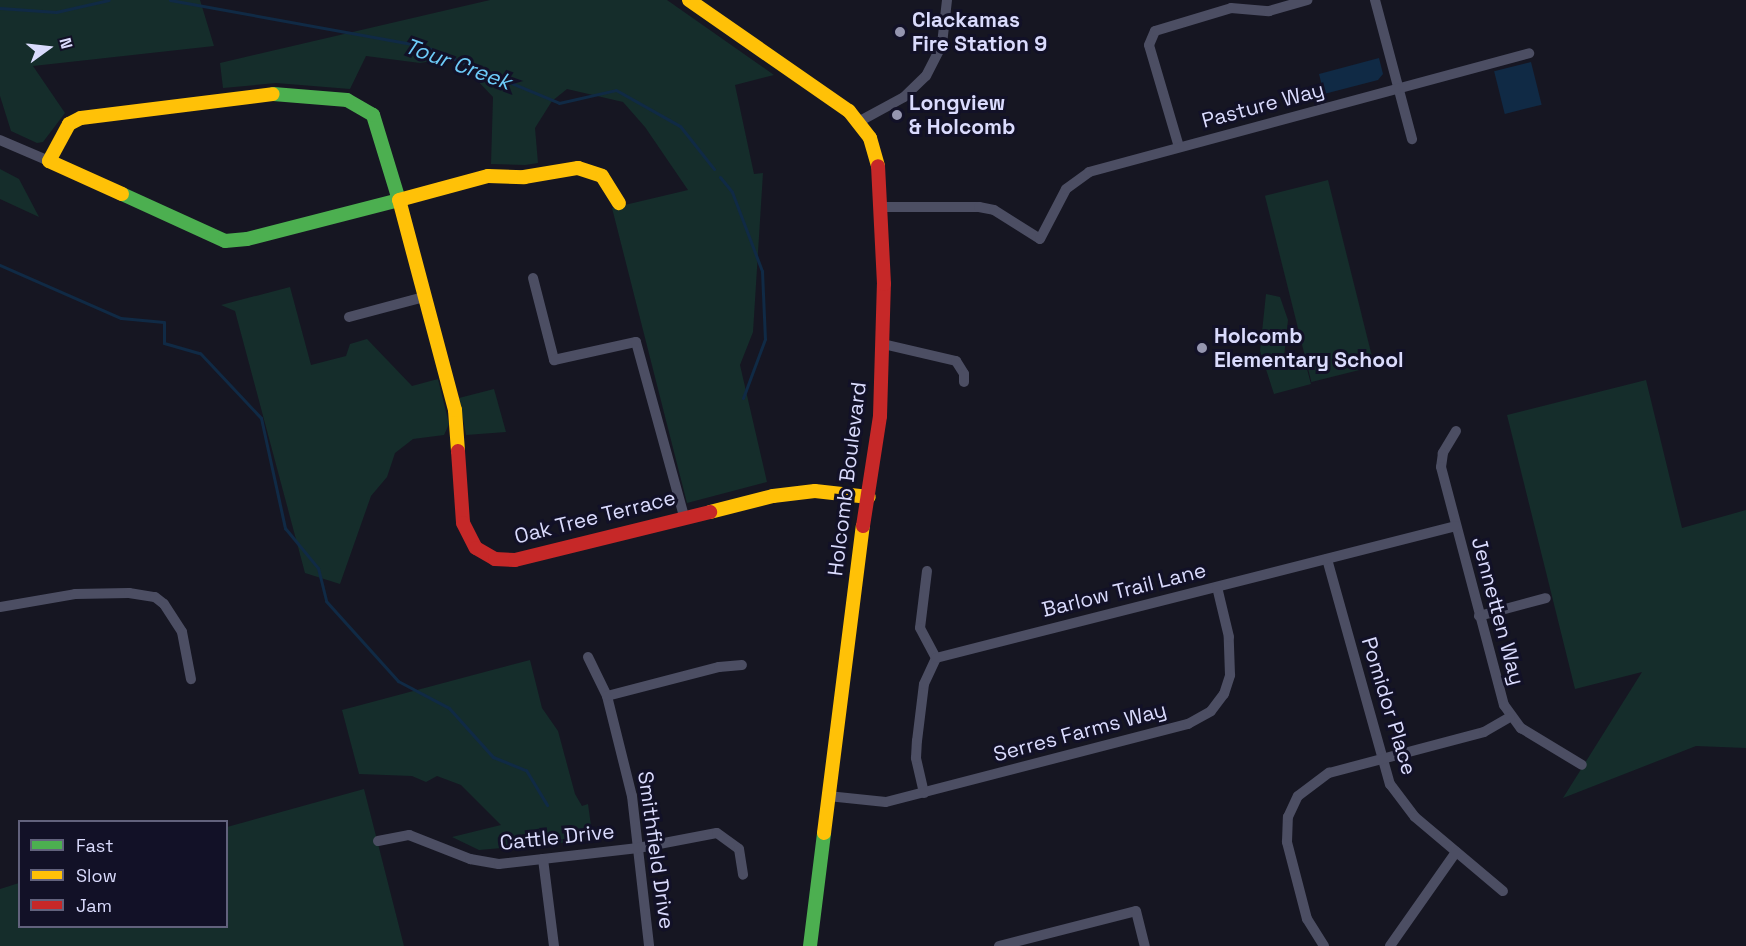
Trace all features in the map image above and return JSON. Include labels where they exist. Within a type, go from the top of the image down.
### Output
[{"type":"street","name":"Holcomb Boulevard","points":[[689,0],[860,122],[877,155],[882,207],[883,344],[880,416],[810,946]]},
{"type":"street","points":[[860,122],[896,102],[926,76],[942,44],[947,0]]},
{"type":"street","points":[[1179,147],[1149,45],[1155,31],[1231,8],[1269,11],[1307,0]]},
{"type":"street","points":[[1375,0],[1412,139]]},
{"type":"street","name":"Pasture Way","points":[[882,207],[979,207],[1009,219],[1040,239],[1062,195],[1076,179],[1179,147],[1529,53]]},
{"type":"street","name":"Oak Tree Terrace","points":[[49,161],[69,124],[98,114],[273,94],[347,100],[359,104],[380,128],[458,427],[463,523],[476,549],[495,559],[515,560],[684,516],[796,492],[869,498]]},
{"type":"street","points":[[0,140],[225,241],[247,239],[488,176],[524,177],[578,168],[602,176],[619,203]]},
{"type":"street","points":[[533,278],[554,360],[636,342],[684,516]]},
{"type":"street","points":[[349,317],[424,297]]},
{"type":"street","points":[[883,344],[956,361],[964,374],[964,382]]},
{"type":"street","name":"Jennetten Way","points":[[1456,431],[1443,453],[1441,467],[1479,616],[1510,717],[1521,728],[1582,765]]},
{"type":"street","name":"Barlow Trail Lane","points":[[936,658],[1456,526]]},
{"type":"street","name":"Pomidor Place","points":[[1327,559],[1381,759],[1401,802],[1503,891]]},
{"type":"street","points":[[924,793],[916,758],[917,741],[924,684],[936,658],[920,628],[927,571]]},
{"type":"street","name":"Serres Farms Way","points":[[828,796],[886,802],[1188,724],[1211,711],[1224,694],[1232,656],[1216,587]]},
{"type":"street","points":[[0,607],[75,594],[129,593],[155,597],[164,604],[182,632],[191,679]]},
{"type":"street","points":[[1479,616],[1546,598]]},
{"type":"street","name":"Smithfield Drive","points":[[588,657],[607,696],[632,796],[649,946]]},
{"type":"street","points":[[607,696],[719,667],[742,665]]},
{"type":"street","points":[[1324,946],[1312,930],[1287,842],[1288,817],[1298,796],[1317,779],[1381,759],[1484,732],[1510,717]]},
{"type":"street","name":"Cattle Drive","points":[[378,841],[409,835],[488,864],[638,848],[717,834],[739,849],[743,875]]},
{"type":"street","points":[[1390,946],[1456,852]]},
{"type":"street","points":[[543,859],[554,946]]},
{"type":"street","points":[[999,946],[1136,911],[1145,946]]},
{"type":"green space","points":[[0,0],[200,0],[214,46],[33,66],[65,113],[43,142],[37,143],[11,131],[0,96]]},
{"type":"green space","points":[[490,0],[667,0],[774,75],[735,85],[754,174],[763,173],[753,332],[740,365],[767,482],[687,503],[612,208],[688,190],[645,127],[623,102],[567,89],[552,101],[535,128],[538,163],[491,164],[493,97],[455,57],[420,63],[366,56],[350,89],[276,83],[223,88],[220,63]]},
{"type":"green space","points":[[0,169],[19,179],[39,217],[0,199]]},
{"type":"green space","points":[[1328,180],[1374,366],[1311,382],[1265,196]]},
{"type":"green space","points":[[290,287],[311,365],[346,356],[350,344],[367,339],[412,386],[438,379],[449,424],[444,435],[413,439],[395,453],[387,477],[371,496],[340,584],[305,573],[235,311],[221,305]]},
{"type":"green space","points":[[1266,294],[1280,297],[1288,320],[1284,357],[1303,354],[1311,384],[1274,394],[1260,351]]},
{"type":"green space","points":[[1646,380],[1682,528],[1746,510],[1746,748],[1696,746],[1563,798],[1642,672],[1575,689],[1507,415]]},
{"type":"green space","points":[[494,389],[506,432],[466,435],[459,398]]},
{"type":"green space","points":[[530,660],[542,708],[558,731],[575,794],[582,806],[588,804],[593,840],[479,850],[452,837],[501,825],[461,785],[437,776],[426,782],[412,776],[359,774],[342,710]]},
{"type":"green space","points":[[364,789],[404,946],[0,946],[0,889],[18,883],[18,928],[228,928],[228,827]]},
{"type":"water","points":[[1379,58],[1383,74],[1378,80],[1324,94],[1319,74]]},
{"type":"water","points":[[1531,62],[1542,105],[1505,114],[1494,71]]},
{"type":"waterway","name":"Tour Creek","points":[[0,8],[56,12],[109,0]]},
{"type":"waterway","name":"Tour Creek","points":[[170,0],[423,46],[559,103],[616,90],[680,126],[714,169]]},
{"type":"waterway","name":"Tour Creek","points":[[720,177],[732,192],[762,271],[765,339],[743,398]]},
{"type":"waterway","points":[[0,265],[121,318],[164,322],[164,343],[200,353],[261,418],[285,528],[318,568],[326,601],[398,681],[449,708],[493,757],[526,770],[547,805]]},
{"type":"traffic: fast","points":[[122,194],[225,241],[247,239],[399,200],[373,115],[347,100],[273,94]]},
{"type":"traffic: fast","points":[[810,946],[824,833]]},
{"type":"traffic: slow","points":[[689,0],[849,111],[870,138],[878,166]]},
{"type":"traffic: slow","points":[[122,194],[49,161],[69,124],[81,118],[273,94]]},
{"type":"traffic: slow","points":[[458,451],[455,410],[399,200],[488,176],[524,177],[578,168],[602,176],[619,203]]},
{"type":"traffic: slow","points":[[710,512],[773,496],[815,491],[869,497]]},
{"type":"traffic: slow","points":[[824,833],[863,526]]},
{"type":"traffic: jam","points":[[863,526],[880,416],[884,284],[878,166]]},
{"type":"traffic: jam","points":[[458,451],[463,523],[476,548],[495,559],[515,560],[710,512]]},
{"type":"place","name":"Clackamas Fire Station 9","points":[[900,32]]},
{"type":"place","name":"Longview & Holcomb","points":[[897,115]]},
{"type":"place","name":"Holcomb Elementary School","points":[[1202,348]]}]
